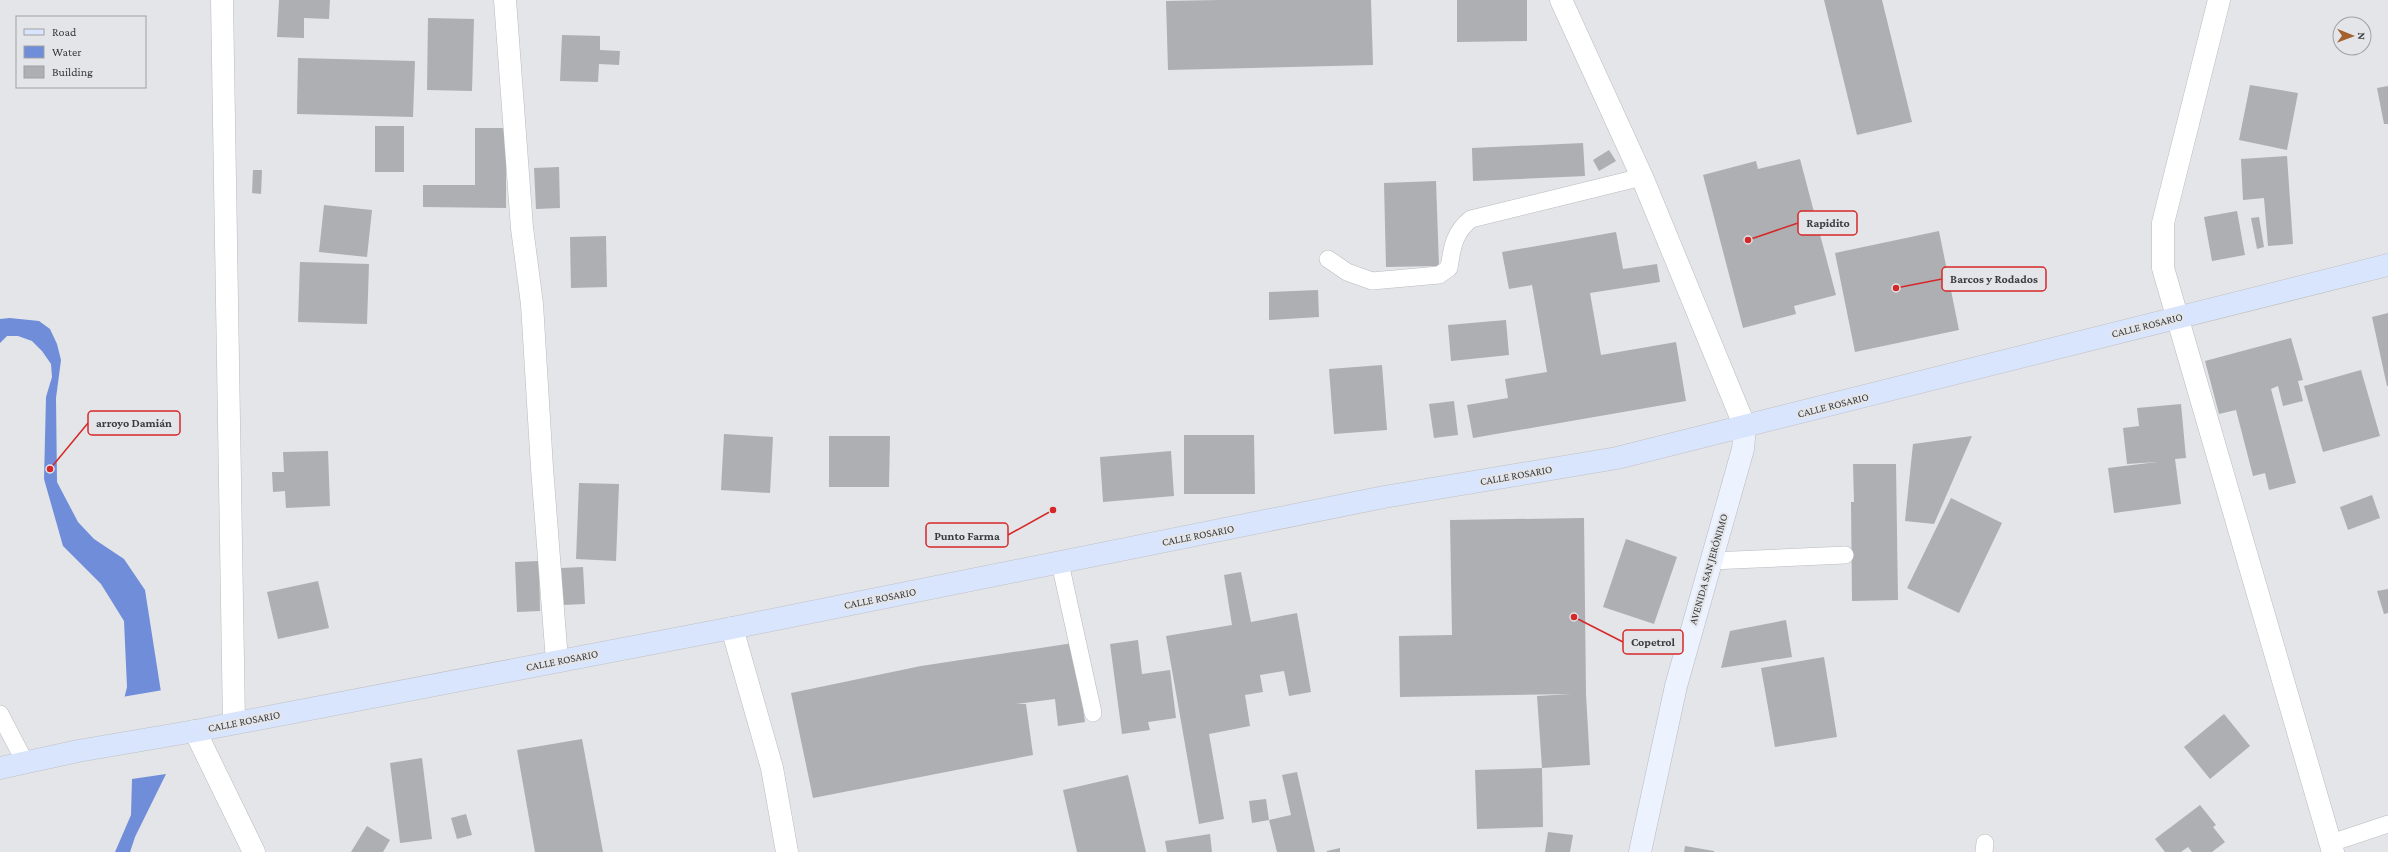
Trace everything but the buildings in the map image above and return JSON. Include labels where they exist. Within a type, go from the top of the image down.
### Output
[{"type":"main road","name":"CALLE ROSARIO","points":[[0,768],[78,751],[195,731],[732,628],[1384,497],[1617,458],[2388,265]]},
{"type":"street","points":[[222,0],[234,723]]},
{"type":"street","points":[[506,0],[522,228],[532,304],[542,468],[557,661]]},
{"type":"street","points":[[1561,0],[1642,178],[1745,427]]},
{"type":"street","points":[[2219,0],[2163,223],[2163,268],[2332,847]]},
{"type":"street","name":"AVENIDA SAN JERÓNIMO","points":[[1640,852],[1676,686],[1743,449],[1745,427]]},
{"type":"street","points":[[732,628],[772,768],[787,852]]},
{"type":"street","points":[[195,731],[254,852]]},
{"type":"lane","points":[[1328,259],[1347,272],[1372,281],[1439,275],[1449,268],[1454,240],[1461,226],[1471,219],[1642,178]]},
{"type":"lane","points":[[1711,560],[1845,555]]},
{"type":"lane","points":[[1060,563],[1093,713]]},
{"type":"lane","points":[[0,714],[25,762]]},
{"type":"lane","points":[[2332,847],[2388,824]]},
{"type":"water","points":[[10,318],[39,321],[50,329],[57,344],[61,360],[56,398],[57,482],[78,522],[94,539],[124,559],[145,590],[163,705],[121,711],[127,687],[124,621],[101,584],[63,546],[44,479],[46,397],[52,377],[51,364],[42,351],[32,341],[18,336],[7,336],[0,343],[0,319]]},
{"type":"water","points":[[166,774],[135,837],[130,852],[115,852],[131,815],[132,779]]},
{"type":"pier","points":[[163,690],[164,706],[120,712],[122,697]]},
{"type":"place","name":"Rapidito","points":[[1748,240]]},
{"type":"place","name":"Barcos y Rodados","points":[[1896,288]]},
{"type":"place","name":"arroyo Damián","points":[[50,469]]},
{"type":"place","name":"Punto Farma","points":[[1053,510]]},
{"type":"place","name":"Copetrol","points":[[1574,617]]}]
